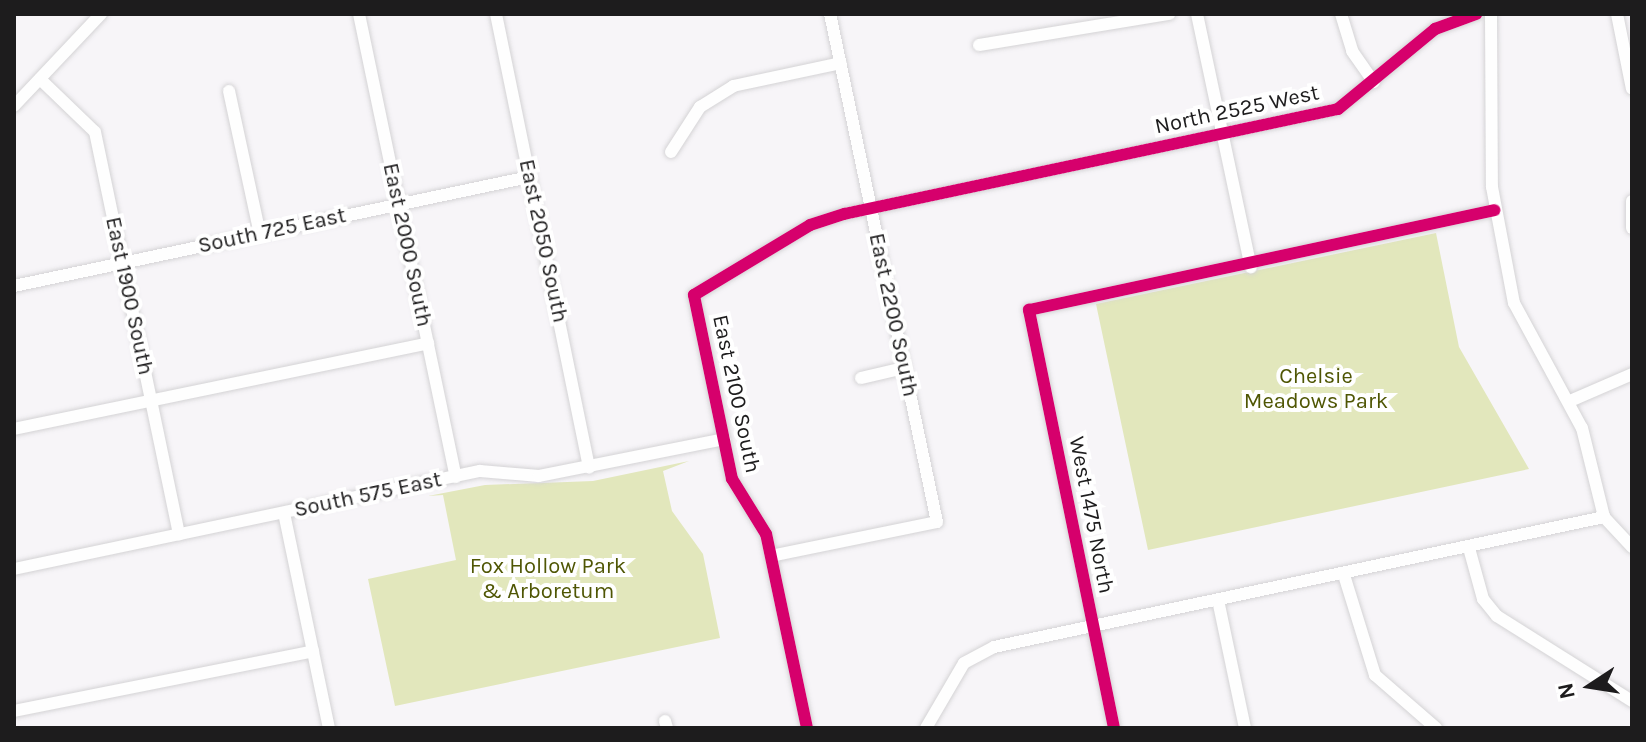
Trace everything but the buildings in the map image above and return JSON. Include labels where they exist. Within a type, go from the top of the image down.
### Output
[{"type":"street","points":[[14,106],[101,14]]},
{"type":"street","name":"East 2000 South","points":[[359,14],[456,477]]},
{"type":"street","name":"East 2050 South","points":[[496,14],[589,468]]},
{"type":"street","name":"East 2200 South","points":[[771,556],[937,522],[830,14]]},
{"type":"street","points":[[979,45],[1169,14]]},
{"type":"street","points":[[1197,14],[1251,267],[1494,210]]},
{"type":"street","points":[[1341,14],[1352,51],[1374,82]]},
{"type":"street","name":"North 2525 West","points":[[694,295],[810,225],[871,208],[1338,109],[1435,29],[1476,14]]},
{"type":"street","points":[[1491,14],[1494,210],[1522,326],[1570,401],[1604,517],[1632,547]]},
{"type":"street","points":[[1617,14],[1632,89]]},
{"type":"street","points":[[671,152],[700,107],[733,86],[841,63]]},
{"type":"street","name":"East 1900 South","points":[[40,79],[95,132],[179,534]]},
{"type":"street","points":[[229,91],[260,234]]},
{"type":"street","name":"South 725 East","points":[[14,286],[529,177]]},
{"type":"street","points":[[1632,201],[1632,228]]},
{"type":"street","name":"West 1475 North","points":[[1114,728],[1029,310],[1251,267]]},
{"type":"street","name":"East 2100 South","points":[[694,295],[732,479],[758,517],[771,556],[807,728]]},
{"type":"street","points":[[14,429],[428,343]]},
{"type":"street","points":[[861,378],[904,368]]},
{"type":"street","points":[[1570,401],[1632,374]]},
{"type":"street","name":"South 575 East","points":[[14,569],[456,477],[589,468],[724,439]]},
{"type":"street","points":[[284,513],[329,728]]},
{"type":"street","points":[[926,728],[964,663],[1033,639],[1604,517]]},
{"type":"street","points":[[1469,548],[1483,599],[1497,616],[1632,701]]},
{"type":"street","points":[[1344,575],[1375,675],[1413,722],[1436,728]]},
{"type":"street","points":[[1218,600],[1245,728]]},
{"type":"street","points":[[14,711],[313,651]]},
{"type":"green space","name":"Chelsie Meadows Park","points":[[1436,233],[1459,347],[1529,469],[1148,550],[1096,304]]},
{"type":"green space","name":"Fox Hollow Park & Arboretum","points":[[689,461],[663,471],[672,511],[703,554],[720,638],[395,706],[368,579],[456,560],[443,495],[428,496],[485,485],[593,481]]},
{"type":"cycle path","points":[[807,728],[766,534],[732,479],[694,295],[810,225],[844,214],[1338,109],[1435,29],[1476,14]]},
{"type":"cycle path","points":[[1114,728],[1029,310],[1494,210]]}]
